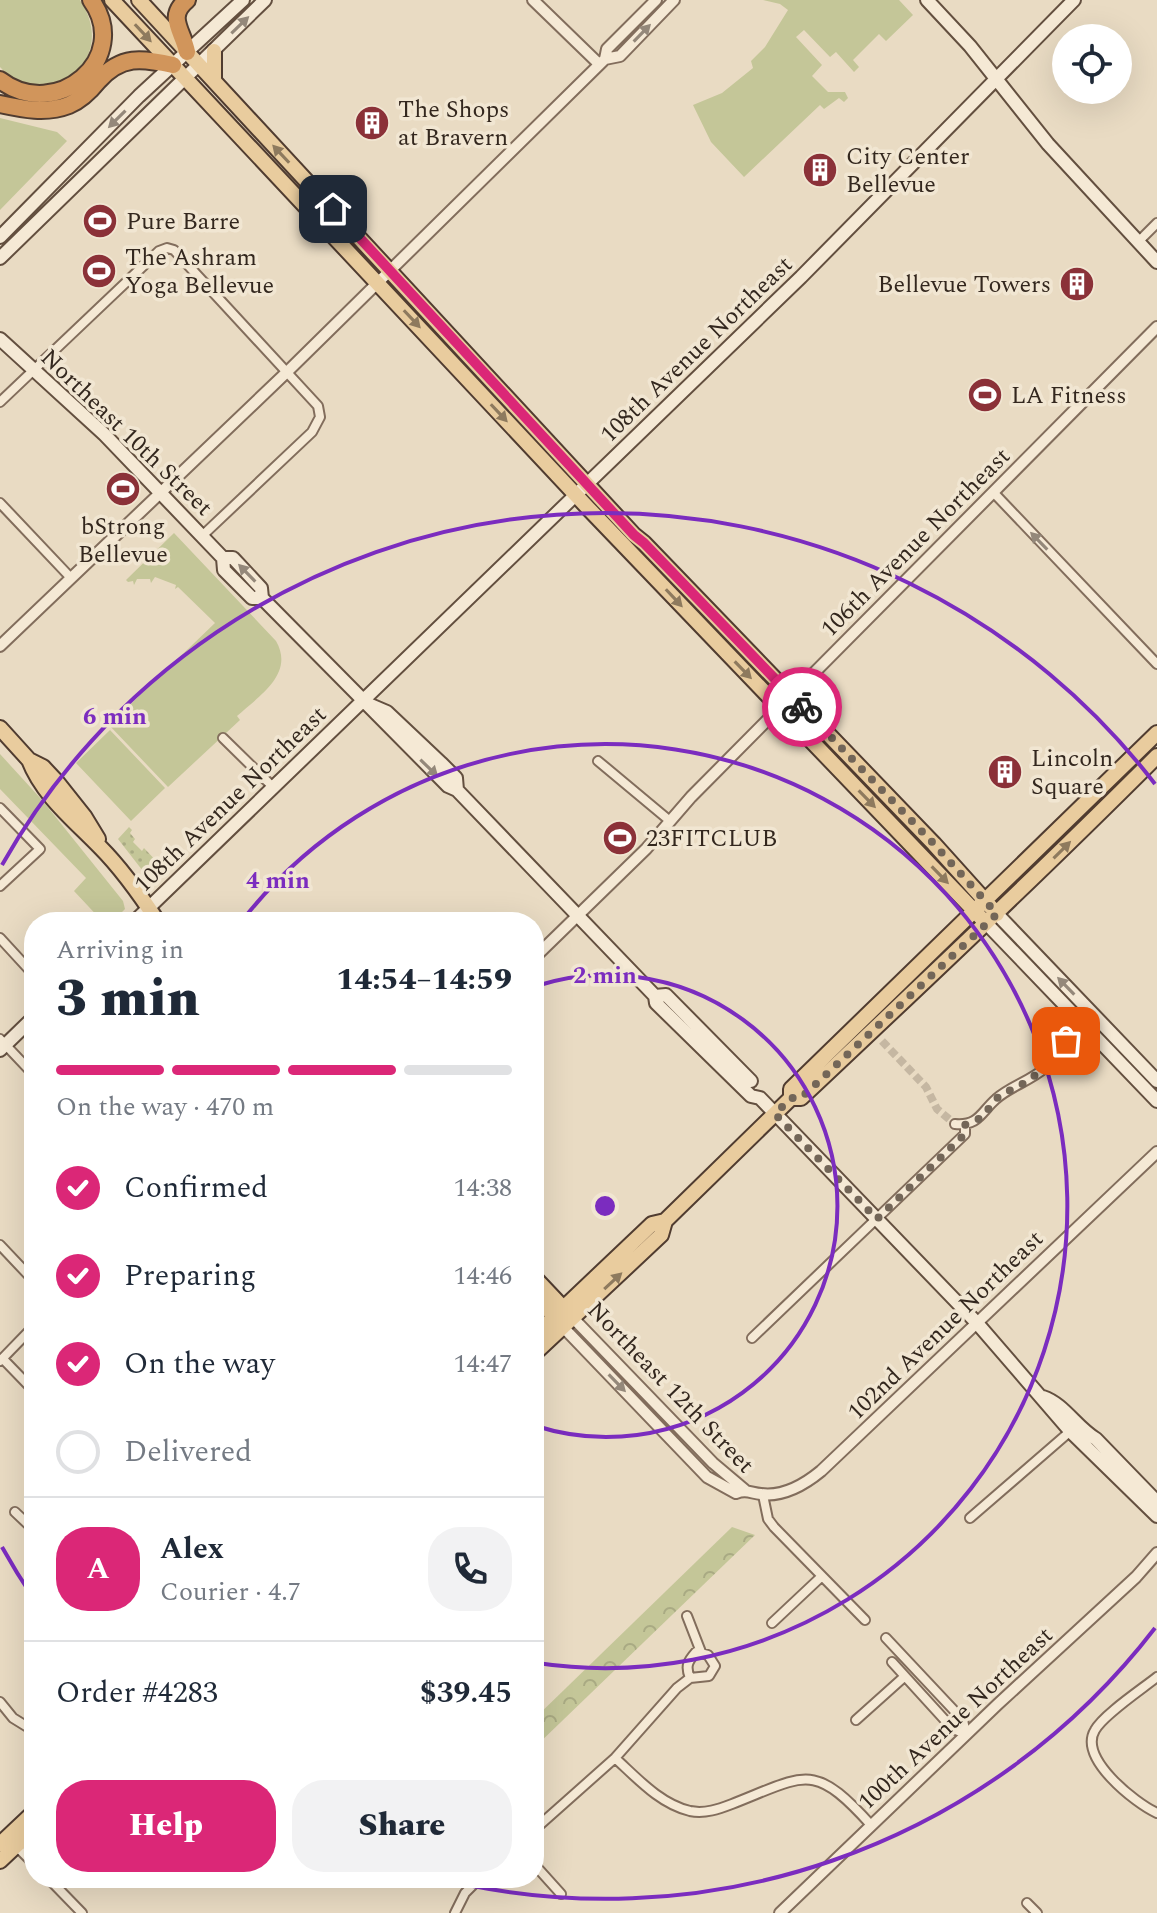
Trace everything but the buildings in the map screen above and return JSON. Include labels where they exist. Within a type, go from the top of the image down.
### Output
[{"type":"highway","points":[[0,80],[11,88],[36,95],[59,93],[82,80],[92,68],[101,45],[100,18],[91,0]]},
{"type":"highway","points":[[187,0],[178,10],[176,19],[193,58]]},
{"type":"highway","points":[[0,104],[54,110],[83,97],[112,68],[129,60],[153,59],[173,65]]},
{"type":"main road","points":[[112,0],[778,708],[980,906]]},
{"type":"main road","points":[[139,0],[634,535],[934,844],[991,919],[1082,1023],[1157,1101]]},
{"type":"main road","points":[[0,258],[186,79],[193,58],[243,0]]},
{"type":"main road","points":[[0,237],[173,65],[214,51],[265,0]]},
{"type":"main road","points":[[927,0],[970,46],[1048,144],[1157,262]]},
{"type":"main road","name":"108th Avenue Northeast","points":[[144,912],[801,277],[1074,0]]},
{"type":"main road","points":[[214,51],[214,81]]},
{"type":"main road","name":"Northeast 10th Street","points":[[0,339],[104,434],[222,557],[224,570],[252,598],[262,598],[448,786],[457,790],[655,996],[656,1003],[751,1096],[760,1098],[977,1323],[1043,1397],[1047,1407],[1074,1428],[1157,1516]]},
{"type":"main road","points":[[0,728],[29,760],[43,767],[57,782],[90,824],[100,847],[152,912]]},
{"type":"main road","points":[[544,1342],[652,1224],[665,1221],[791,1098],[791,1089],[1157,733]]},
{"type":"main road","points":[[791,1098],[801,1098],[875,1034],[1157,756]]},
{"type":"main road","points":[[1108,804],[1112,791],[1135,764],[1132,757]]},
{"type":"main road","points":[[991,919],[1157,1081]]},
{"type":"main road","name":"Northeast 10th Street","points":[[655,996],[666,995],[751,1081]]},
{"type":"main road","points":[[2,1045],[24,1026]]},
{"type":"main road","name":"Northeast 12th Street","points":[[544,1291],[564,1318]]},
{"type":"main road","name":"Northeast 12th Street","points":[[544,1302],[564,1318]]},
{"type":"main road","points":[[544,1330],[564,1318]]},
{"type":"main road","name":"Northeast 10th Street","points":[[1074,1428],[1096,1439],[1157,1502]]},
{"type":"main road","points":[[0,1861],[7,1838],[24,1822]]},
{"type":"street","points":[[533,0],[601,62]]},
{"type":"street","points":[[0,646],[390,271],[601,62],[607,49],[656,0]]},
{"type":"street","points":[[601,62],[620,56],[674,0]]},
{"type":"street","points":[[1138,242],[1157,223]]},
{"type":"street","points":[[0,402],[159,251],[167,248],[174,250],[288,371],[318,406],[320,417],[312,432],[202,536]]},
{"type":"street","name":"106th Avenue Northeast","points":[[544,948],[646,849],[778,708],[1157,327]]},
{"type":"street","points":[[993,492],[1157,664]]},
{"type":"street","points":[[0,503],[71,578]]},
{"type":"street","points":[[223,738],[273,787]]},
{"type":"street","points":[[598,761],[670,821]]},
{"type":"street","points":[[0,808],[40,849],[0,886]]},
{"type":"street","points":[[0,938],[24,964]]},
{"type":"street","points":[[752,1338],[965,1134],[960,1124],[981,1118],[999,1096],[1043,1070],[1082,1023]]},
{"type":"street","points":[[2,1045],[24,1066]]},
{"type":"street","name":"Northeast 10th Street","points":[[751,1081],[760,1089],[760,1098]]},
{"type":"street","name":"102nd Avenue Northeast","points":[[745,1490],[763,1495],[789,1491],[806,1484],[1157,1152]]},
{"type":"street","points":[[0,1245],[24,1270]]},
{"type":"street","name":"Northeast 12th Street","points":[[564,1318],[745,1490],[736,1493],[707,1477],[642,1409],[564,1318]]},
{"type":"street","points":[[24,1336],[1,1360],[24,1382]]},
{"type":"street","points":[[642,1409],[655,1414],[680,1437],[691,1439]]},
{"type":"street","points":[[970,1518],[1074,1428]]},
{"type":"street","name":"Northeast 12th Street","points":[[763,1495],[768,1519],[774,1527],[865,1620]]},
{"type":"street","points":[[15,1512],[24,1521]]},
{"type":"street","name":"100th Avenue Northeast","points":[[780,1913],[966,1734],[1136,1577],[1157,1553]]},
{"type":"street","points":[[772,1623],[822,1576]]},
{"type":"street","points":[[687,1616],[701,1652]]},
{"type":"street","points":[[886,1638],[963,1720],[966,1734]]},
{"type":"street","points":[[544,1821],[615,1758],[677,1688],[690,1678],[702,1678],[713,1671],[715,1666],[708,1655],[696,1652],[689,1659],[690,1678]]},
{"type":"street","points":[[892,1662],[953,1729],[966,1734]]},
{"type":"street","points":[[856,1720],[904,1677]]},
{"type":"street","points":[[1157,1677],[1097,1725],[1092,1733],[1093,1752],[1100,1764],[1120,1788],[1157,1813]]},
{"type":"street","points":[[0,1702],[13,1718],[24,1725]]},
{"type":"street","points":[[615,1758],[661,1798],[692,1811],[719,1809],[790,1781],[808,1779],[819,1780],[845,1796],[871,1825]]},
{"type":"street","points":[[7,1838],[24,1854]]},
{"type":"street","points":[[544,1875],[561,1894]]},
{"type":"street","points":[[58,1888],[82,1913]]},
{"type":"street","points":[[455,1913],[470,1888]]},
{"type":"street","points":[[1027,1903],[1037,1913]]},
{"type":"green space","points":[[0,0],[80,0],[90,23],[91,44],[84,62],[72,76],[55,84],[37,86],[18,81],[0,67]]},
{"type":"green space","points":[[763,0],[899,0],[913,15],[886,41],[879,34],[853,60],[859,67],[854,72],[836,52],[830,57],[804,30],[796,37],[822,65],[812,76],[828,92],[845,92],[848,98],[844,102],[839,98],[824,109],[820,105],[744,177],[711,142],[693,105],[722,93],[753,68],[751,61],[765,47],[788,10],[780,4]]},
{"type":"green space","points":[[0,118],[57,132],[67,141],[0,210]]},
{"type":"green space","points":[[174,533],[276,641],[281,664],[272,683],[237,716],[240,720],[168,787],[109,725],[215,623],[178,587],[175,589],[176,585],[155,577],[151,583],[150,579],[137,579],[134,585],[133,581],[126,580]]},
{"type":"green space","points":[[110,730],[165,788],[131,821],[76,763]]},
{"type":"green space","points":[[0,754],[42,800],[123,901],[125,909],[122,912],[94,912],[74,891],[86,878],[0,789]]},
{"type":"green space","points":[[129,827],[135,839],[133,842],[142,851],[144,848],[161,866],[152,877],[146,875],[118,839]]},
{"type":"green space","points":[[732,1527],[755,1535],[544,1738],[544,1709]]},
{"type":"tunnel","points":[[882,1041],[926,1087],[937,1109],[955,1124]]},
{"type":"way so far","points":[[802,707],[997,914],[801,1098],[791,1098],[775,1114],[877,1219],[965,1134],[965,1125],[981,1118],[999,1096],[1043,1070],[1066,1041]]},
{"type":"place","name":"The Shops at Bravern","points":[[372,123]]},
{"type":"place","name":"City Center Bellevue","points":[[820,170]]},
{"type":"place","name":"Pure Barre","points":[[100,221]]},
{"type":"place","name":"The Ashram Yoga Bellevue","points":[[99,271]]},
{"type":"place","name":"Bellevue Towers","points":[[1077,284]]},
{"type":"place","name":"LA Fitness","points":[[985,395]]},
{"type":"place","name":"bStrong Bellevue","points":[[123,489]]},
{"type":"place","name":"Lincoln Square","points":[[1005,772]]},
{"type":"place","name":"23FITCLUB","points":[[620,838]]},
{"type":"route","points":[[333,209],[634,535],[802,707]]}]
